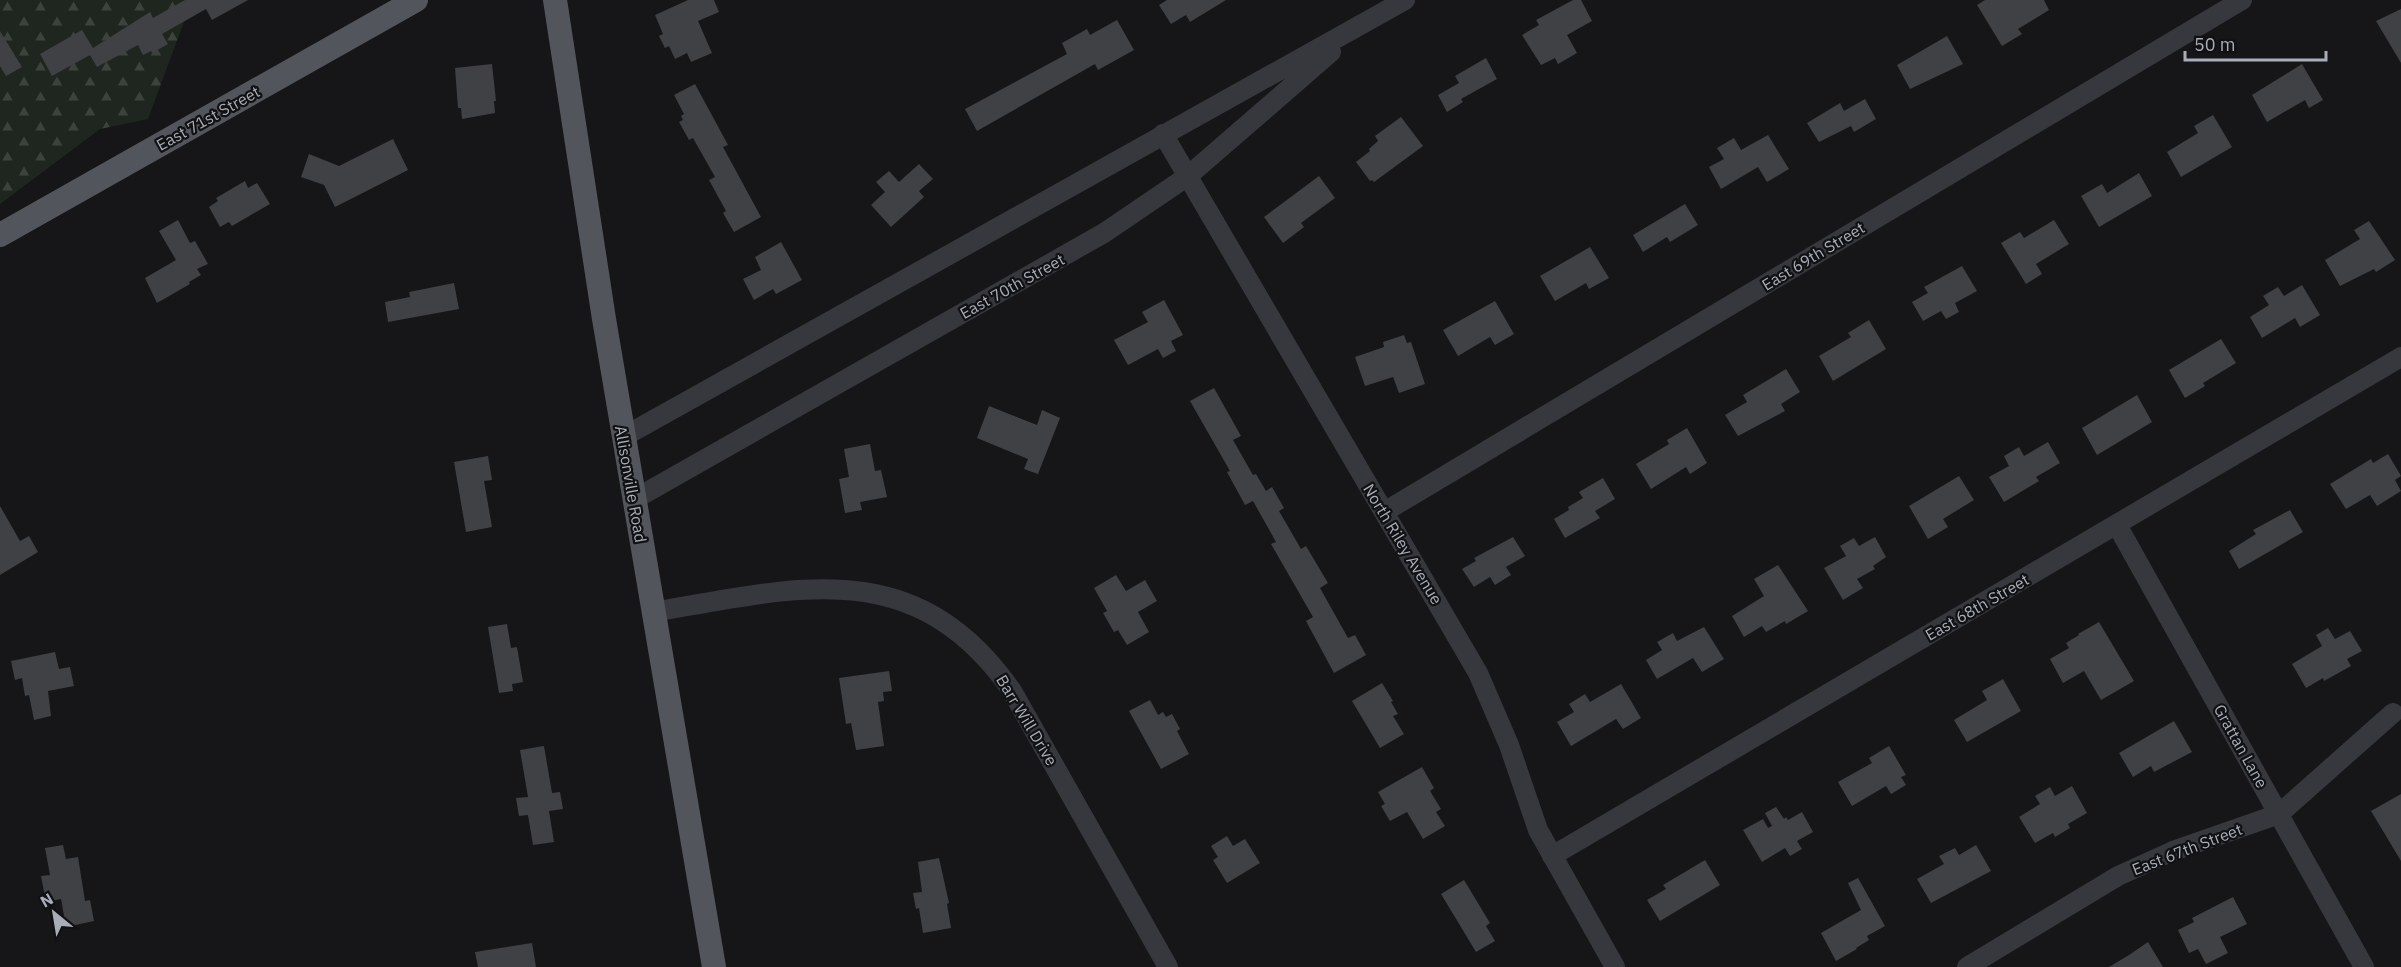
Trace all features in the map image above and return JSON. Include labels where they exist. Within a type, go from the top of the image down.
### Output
[{"type":"main road","name":"East 71st Street","points":[[0,235],[416,0]]},
{"type":"main road","name":"Allisonville Road","points":[[555,0],[633,500],[714,967]]},
{"type":"street","name":"East 70th Street","points":[[623,437],[1405,0]]},
{"type":"street","name":"East 69th Street","points":[[1384,512],[2242,0]]},
{"type":"street","name":"East 70th Street","points":[[633,500],[1067,255],[1188,176],[1360,27]]},
{"type":"street","name":"North Riley Avenue","points":[[1163,134],[1478,673],[1509,745],[1533,818],[1615,967]]},
{"type":"street","name":"East 68th Street","points":[[1552,856],[2401,357]]},
{"type":"street","name":"Grattan Lane","points":[[2117,525],[2364,967]]},
{"type":"street","name":"Barr Will Drive","points":[[653,612],[787,590],[839,588],[873,593],[906,603],[953,629],[986,657],[1012,691],[1168,967]]},
{"type":"street","name":"East 67th Street","points":[[1967,967],[2118,876],[2173,851],[2279,814],[2393,713]]},
{"type":"green space","points":[[0,0],[192,0],[148,119],[100,129],[0,204]]},
{"type":"building","points":[[185,0],[248,0],[212,20],[206,9],[162,34],[168,44],[152,53],[151,51],[143,55],[138,45],[97,67],[90,55],[52,76],[40,54],[82,30],[93,48],[150,12],[153,18]]},
{"type":"building","points":[[688,0],[714,0],[719,12],[698,21],[712,53],[691,62],[687,53],[675,59],[669,46],[665,48],[659,36],[663,34],[655,15]]},
{"type":"building","points":[[1167,0],[1226,0],[1190,22],[1186,15],[1171,24],[1159,5]]},
{"type":"building","points":[[1573,0],[1581,0],[1592,21],[1567,35],[1577,53],[1558,64],[1555,58],[1541,65],[1522,35],[1539,25],[1536,20]]},
{"type":"building","points":[[1985,0],[2044,0],[2049,10],[2018,29],[2022,34],[2002,46],[1977,5]]},
{"type":"building","points":[[2401,9],[2401,63],[2376,21]]},
{"type":"building","points":[[1117,20],[1134,50],[1098,70],[1095,64],[977,131],[965,109],[1067,54],[1062,43],[1087,29],[1090,35]]},
{"type":"building","points":[[0,31],[22,67],[6,76],[0,66]]},
{"type":"building","points":[[1947,36],[1963,64],[1910,89],[1897,65]]},
{"type":"building","points":[[1486,58],[1497,79],[1461,99],[1463,102],[1447,112],[1438,95],[1459,83],[1455,76]]},
{"type":"building","points":[[492,64],[495,113],[462,119],[461,108],[458,108],[455,68]]},
{"type":"building","points":[[2302,64],[2323,100],[2309,108],[2305,100],[2267,122],[2252,95]]},
{"type":"building","points":[[695,84],[728,145],[723,147],[761,217],[734,232],[723,213],[726,211],[709,180],[715,177],[693,138],[689,140],[679,122],[683,120],[681,116],[684,114],[674,95]]},
{"type":"building","points":[[1865,99],[1876,119],[1854,132],[1851,126],[1819,142],[1807,123],[1840,103],[1844,111]]},
{"type":"building","points":[[2213,115],[2232,147],[2181,177],[2167,152],[2198,133],[2194,126]]},
{"type":"building","points":[[1401,117],[1423,146],[1374,182],[1370,181],[1356,162],[1378,141],[1375,136]]},
{"type":"building","points":[[1768,135],[1789,169],[1767,182],[1758,167],[1721,189],[1709,167],[1724,159],[1717,148],[1734,138],[1741,150]]},
{"type":"building","points":[[393,139],[408,170],[335,207],[324,185],[301,177],[309,154],[339,166]]},
{"type":"building","points":[[919,164],[933,179],[919,191],[924,197],[891,227],[871,205],[885,192],[876,182],[889,171],[899,182]]},
{"type":"building","points":[[2139,173],[2152,196],[2099,227],[2081,196],[2102,184],[2107,193]]},
{"type":"building","points":[[1319,176],[1335,198],[1301,223],[1304,227],[1283,243],[1264,217]]},
{"type":"building","points":[[245,181],[248,188],[257,183],[270,204],[232,226],[229,222],[220,227],[209,207],[218,201],[216,198]]},
{"type":"building","points":[[1685,204],[1698,225],[1670,242],[1667,237],[1643,252],[1633,235]]},
{"type":"building","points":[[178,220],[190,243],[195,241],[208,264],[197,269],[201,275],[189,282],[190,284],[157,303],[145,278],[176,260],[159,231]]},
{"type":"building","points":[[2054,220],[2069,244],[2036,264],[2042,274],[2026,284],[2001,243],[2020,232],[2024,238]]},
{"type":"building","points":[[2369,221],[2395,260],[2376,272],[2374,269],[2340,286],[2325,260],[2360,239],[2354,230]]},
{"type":"building","points":[[781,242],[802,280],[776,294],[773,289],[754,300],[743,279],[761,270],[755,257]]},
{"type":"building","points":[[1590,247],[1609,278],[1589,289],[1586,283],[1555,301],[1540,276]]},
{"type":"building","points":[[1962,266],[1977,291],[1955,303],[1959,312],[1946,319],[1941,311],[1923,321],[1912,302],[1928,293],[1924,287]]},
{"type":"building","points":[[454,283],[459,309],[388,322],[385,302],[410,297],[409,292]]},
{"type":"building","points":[[2302,285],[2320,315],[2300,327],[2295,318],[2262,338],[2250,317],[2269,305],[2263,296],[2278,287],[2284,296]]},
{"type":"building","points":[[1164,300],[1183,335],[1171,341],[1176,351],[1163,358],[1158,349],[1128,365],[1114,340],[1148,322],[1142,312]]},
{"type":"building","points":[[1495,301],[1514,334],[1495,345],[1490,337],[1458,356],[1443,330]]},
{"type":"building","points":[[1869,320],[1886,349],[1833,381],[1819,356],[1851,337],[1848,333]]},
{"type":"building","points":[[1404,335],[1407,343],[1411,342],[1425,384],[1399,393],[1393,377],[1365,386],[1355,357],[1384,347],[1383,342]]},
{"type":"building","points":[[2221,339],[2236,363],[2203,383],[2205,386],[2185,398],[2169,370]]},
{"type":"building","points":[[1786,369],[1800,392],[1781,404],[1785,411],[1738,436],[1725,415],[1747,402],[1743,395]]},
{"type":"building","points":[[1214,388],[1241,436],[1233,440],[1253,475],[1256,474],[1266,491],[1272,487],[1284,508],[1279,511],[1301,549],[1306,546],[1328,583],[1320,588],[1348,638],[1355,635],[1366,655],[1334,673],[1306,621],[1313,617],[1271,544],[1276,542],[1253,501],[1245,505],[1227,472],[1230,471],[1190,401]]},
{"type":"building","points":[[2137,395],[2152,422],[2097,455],[2082,428]]},
{"type":"building","points":[[989,406],[1037,425],[1042,410],[1060,418],[1038,474],[1024,469],[1028,459],[977,438]]},
{"type":"building","points":[[1687,428],[1707,463],[1690,474],[1686,467],[1651,489],[1636,464],[1669,444],[1667,440]]},
{"type":"building","points":[[2048,442],[2060,463],[2036,477],[2039,481],[2004,502],[1989,477],[2009,466],[2004,456],[2019,447],[2024,456]]},
{"type":"building","points":[[870,444],[875,471],[881,470],[887,497],[860,502],[862,510],[845,513],[839,479],[849,477],[844,449]]},
{"type":"building","points":[[2388,454],[2401,476],[2395,480],[2401,491],[2377,506],[2370,495],[2346,509],[2330,484],[2371,459],[2373,463]]},
{"type":"building","points":[[488,456],[492,480],[484,481],[492,527],[466,532],[454,462]]},
{"type":"building","points":[[1959,476],[1974,500],[1943,519],[1948,527],[1928,539],[1909,506]]},
{"type":"building","points":[[1603,478],[1615,499],[1595,511],[1600,518],[1565,538],[1554,519],[1583,498],[1579,492]]},
{"type":"building","points":[[0,506],[20,541],[29,536],[38,552],[0,575]]},
{"type":"building","points":[[2290,510],[2303,532],[2239,569],[2229,551],[2256,534],[2253,530]]},
{"type":"building","points":[[1513,537],[1525,556],[1506,567],[1511,575],[1495,585],[1490,577],[1474,587],[1462,569],[1476,561],[1474,558]]},
{"type":"building","points":[[1875,537],[1886,557],[1873,566],[1875,569],[1857,579],[1863,588],[1843,600],[1824,568],[1846,556],[1840,546],[1854,538],[1859,546]]},
{"type":"building","points":[[1778,565],[1808,611],[1786,624],[1785,621],[1766,632],[1762,626],[1744,637],[1732,616],[1764,596],[1754,579]]},
{"type":"building","points":[[1116,575],[1126,591],[1145,580],[1157,601],[1138,612],[1149,632],[1127,645],[1118,630],[1114,632],[1103,613],[1107,611],[1094,588]]},
{"type":"building","points":[[2099,622],[2134,681],[2101,700],[2084,671],[2063,683],[2050,659],[2069,648],[2066,643]]},
{"type":"building","points":[[507,624],[511,648],[517,647],[523,682],[512,684],[513,691],[499,693],[488,627]]},
{"type":"building","points":[[1704,627],[1724,659],[1702,672],[1693,658],[1657,679],[1646,660],[1662,650],[1657,642],[1673,633],[1677,641]]},
{"type":"building","points":[[2328,628],[2335,639],[2350,631],[2362,651],[2347,659],[2351,666],[2306,688],[2292,664],[2322,646],[2316,635]]},
{"type":"building","points":[[55,652],[59,669],[70,667],[74,686],[48,691],[51,716],[34,720],[29,695],[25,696],[22,678],[15,680],[11,661]]},
{"type":"building","points":[[889,671],[892,691],[883,692],[884,701],[878,702],[884,746],[856,750],[851,723],[846,724],[839,678]]},
{"type":"building","points":[[2003,679],[2021,711],[1967,742],[1954,720],[1987,700],[1982,691]]},
{"type":"building","points":[[1382,683],[1398,714],[1393,716],[1404,734],[1380,748],[1352,701]]},
{"type":"building","points":[[1621,684],[1641,718],[1623,729],[1616,719],[1571,746],[1557,722],[1574,712],[1569,704],[1585,694],[1590,702]]},
{"type":"building","points":[[1150,700],[1158,715],[1163,712],[1166,717],[1172,714],[1180,729],[1177,731],[1189,754],[1161,769],[1129,711]]},
{"type":"building","points":[[2174,721],[2192,752],[2154,772],[2151,766],[2133,777],[2119,753]]},
{"type":"building","points":[[544,746],[552,793],[560,792],[563,809],[549,811],[554,842],[533,845],[528,815],[519,816],[516,798],[528,797],[520,750]]},
{"type":"building","points":[[1889,746],[1906,775],[1901,777],[1906,785],[1891,794],[1886,786],[1852,806],[1838,782],[1872,763],[1869,758]]},
{"type":"building","points":[[1422,767],[1434,788],[1430,791],[1441,809],[1436,812],[1445,826],[1423,839],[1407,812],[1390,821],[1381,806],[1385,804],[1378,792]]},
{"type":"building","points":[[2072,786],[2087,813],[2068,824],[2070,828],[2055,837],[2053,833],[2035,843],[2019,817],[2040,804],[2035,796],[2050,787],[2055,796]]},
{"type":"building","points":[[2401,794],[2401,861],[2371,811]]},
{"type":"building","points":[[1776,807],[1784,819],[1786,817],[1788,820],[1802,812],[1813,832],[1797,841],[1802,849],[1790,856],[1785,848],[1762,862],[1743,830],[1763,819],[1768,828],[1772,826],[1765,813]]},
{"type":"building","points":[[1227,836],[1233,846],[1245,839],[1260,863],[1227,883],[1213,860],[1218,857],[1211,846]]},
{"type":"building","points":[[63,845],[66,859],[78,857],[85,901],[90,900],[94,921],[66,927],[61,899],[46,902],[41,876],[50,875],[45,848]]},
{"type":"building","points":[[1976,845],[1991,871],[1931,903],[1917,879],[1944,864],[1939,856],[1955,848],[1959,855]]},
{"type":"building","points":[[939,858],[949,903],[947,904],[951,928],[923,933],[919,908],[916,909],[913,893],[922,892],[918,862]]},
{"type":"building","points":[[1705,860],[1720,885],[1660,921],[1647,900],[1666,889],[1663,885]]},
{"type":"building","points":[[1858,878],[1885,926],[1867,936],[1869,940],[1857,949],[1836,961],[1821,933],[1861,910],[1848,883]]},
{"type":"building","points":[[1464,880],[1490,923],[1486,926],[1495,941],[1476,952],[1441,894]]},
{"type":"building","points":[[2233,897],[2247,924],[2220,937],[2228,953],[2206,964],[2198,949],[2189,953],[2178,930],[2194,922],[2192,918]]},
{"type":"building","points":[[2148,942],[2163,967],[2109,967],[2129,955]]},
{"type":"building","points":[[532,943],[536,967],[478,967],[475,952]]}]
